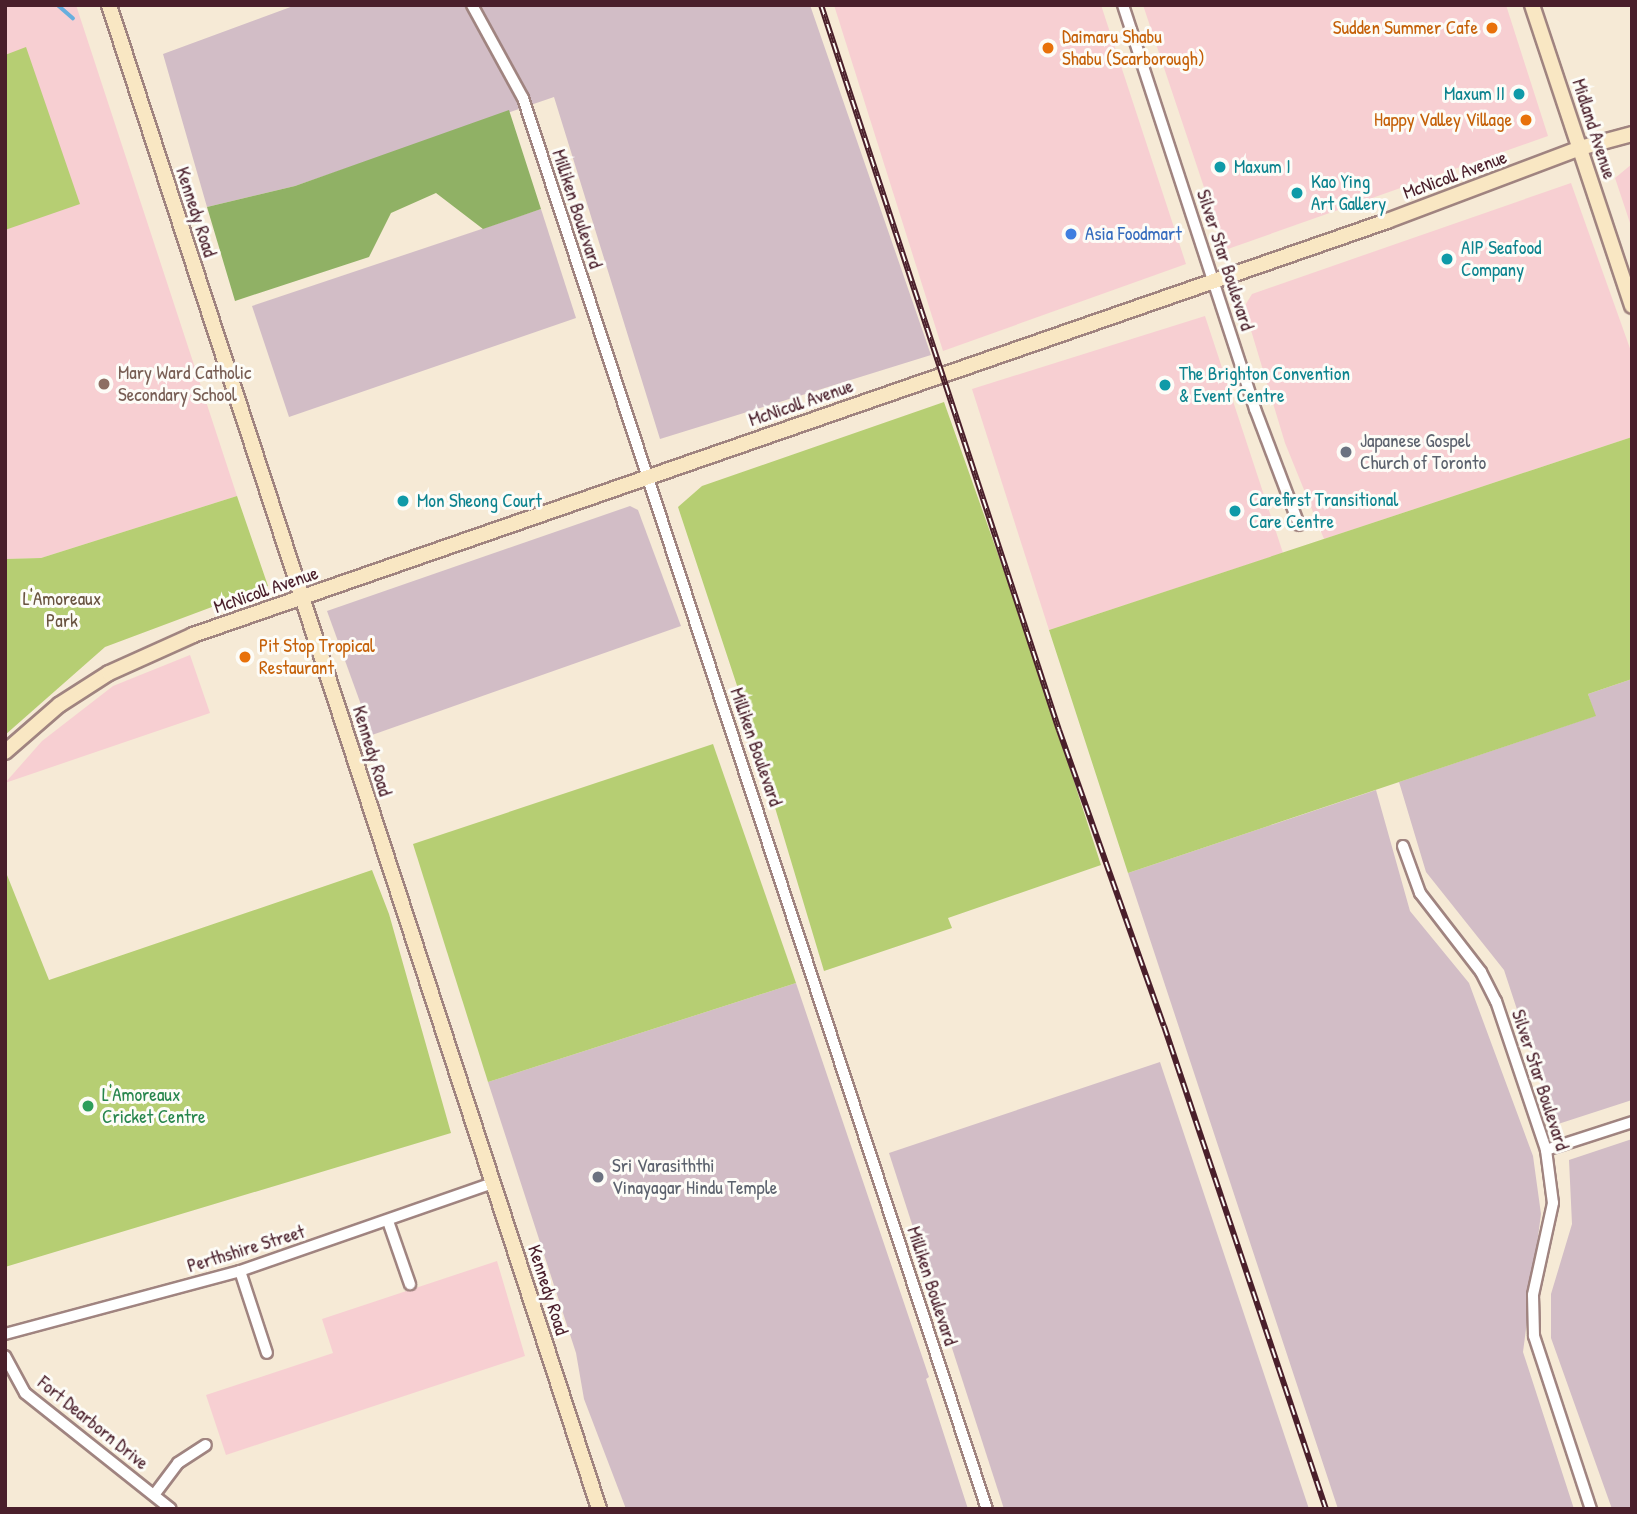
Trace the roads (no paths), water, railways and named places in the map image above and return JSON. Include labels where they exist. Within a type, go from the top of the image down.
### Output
[{"type":"main road","name":"Kennedy Road","points":[[109,5],[599,1509]]},
{"type":"main road","name":"Midland Avenue","points":[[1532,5],[1632,306]]},
{"type":"main road","name":"McNicoll Avenue","points":[[5,752],[60,705],[109,673],[193,635],[1213,280],[1580,148],[1632,134]]},
{"type":"street","name":"Milliken Boulevard","points":[[472,5],[523,98],[987,1509]]},
{"type":"street","name":"Silver Star Boulevard","points":[[1123,5],[1213,280],[1298,525]]},
{"type":"street","name":"Silver Star Boulevard","points":[[1403,846],[1420,893],[1481,972],[1496,1001],[1546,1150],[1553,1203],[1533,1295],[1534,1336],[1591,1509]]},
{"type":"street","points":[[1546,1150],[1632,1122]]},
{"type":"street","name":"Perthshire Street","points":[[5,1334],[240,1271],[492,1183]]},
{"type":"street","points":[[388,1221],[410,1284]]},
{"type":"street","points":[[240,1271],[267,1353]]},
{"type":"street","name":"Fort Dearborn Drive","points":[[5,1356],[25,1393],[172,1509]]},
{"type":"street","points":[[154,1494],[178,1463],[206,1445]]},
{"type":"waterway","points":[[58,5],[73,18]]},
{"type":"railway","points":[[821,5],[1059,730],[1164,1026],[1326,1509]]},
{"type":"place","name":"Sudden Summer Cafe","points":[[1492,28]]},
{"type":"place","name":"Daimaru Shabu Shabu (Scarborough)","points":[[1048,48]]},
{"type":"place","name":"Maxum II","points":[[1519,94]]},
{"type":"place","name":"Happy Valley Village","points":[[1526,120]]},
{"type":"place","name":"Maxum I","points":[[1220,167]]},
{"type":"place","name":"Kao Ying Art Gallery","points":[[1297,193]]},
{"type":"place","name":"Asia Foodmart","points":[[1071,234]]},
{"type":"place","name":"AIP Seafood Company","points":[[1447,259]]},
{"type":"place","name":"Mary Ward Catholic Secondary School","points":[[104,384]]},
{"type":"place","name":"The Brighton Convention & Event Centre","points":[[1165,385]]},
{"type":"place","name":"Japanese Gospel Church of Toronto","points":[[1346,452]]},
{"type":"place","name":"Mon Sheong Court","points":[[403,501]]},
{"type":"place","name":"Carefirst Transitional Care Centre","points":[[1235,511]]},
{"type":"place","name":"Pit Stop Tropical Restaurant","points":[[245,657]]},
{"type":"place","name":"L'Amoreaux Cricket Centre","points":[[88,1106]]},
{"type":"place","name":"Sri Varasiththi Vinayagar Hindu Temple","points":[[598,1177]]},
{"type":"park label","name":"L'Amoreaux Park","points":[[62,610]]}]
